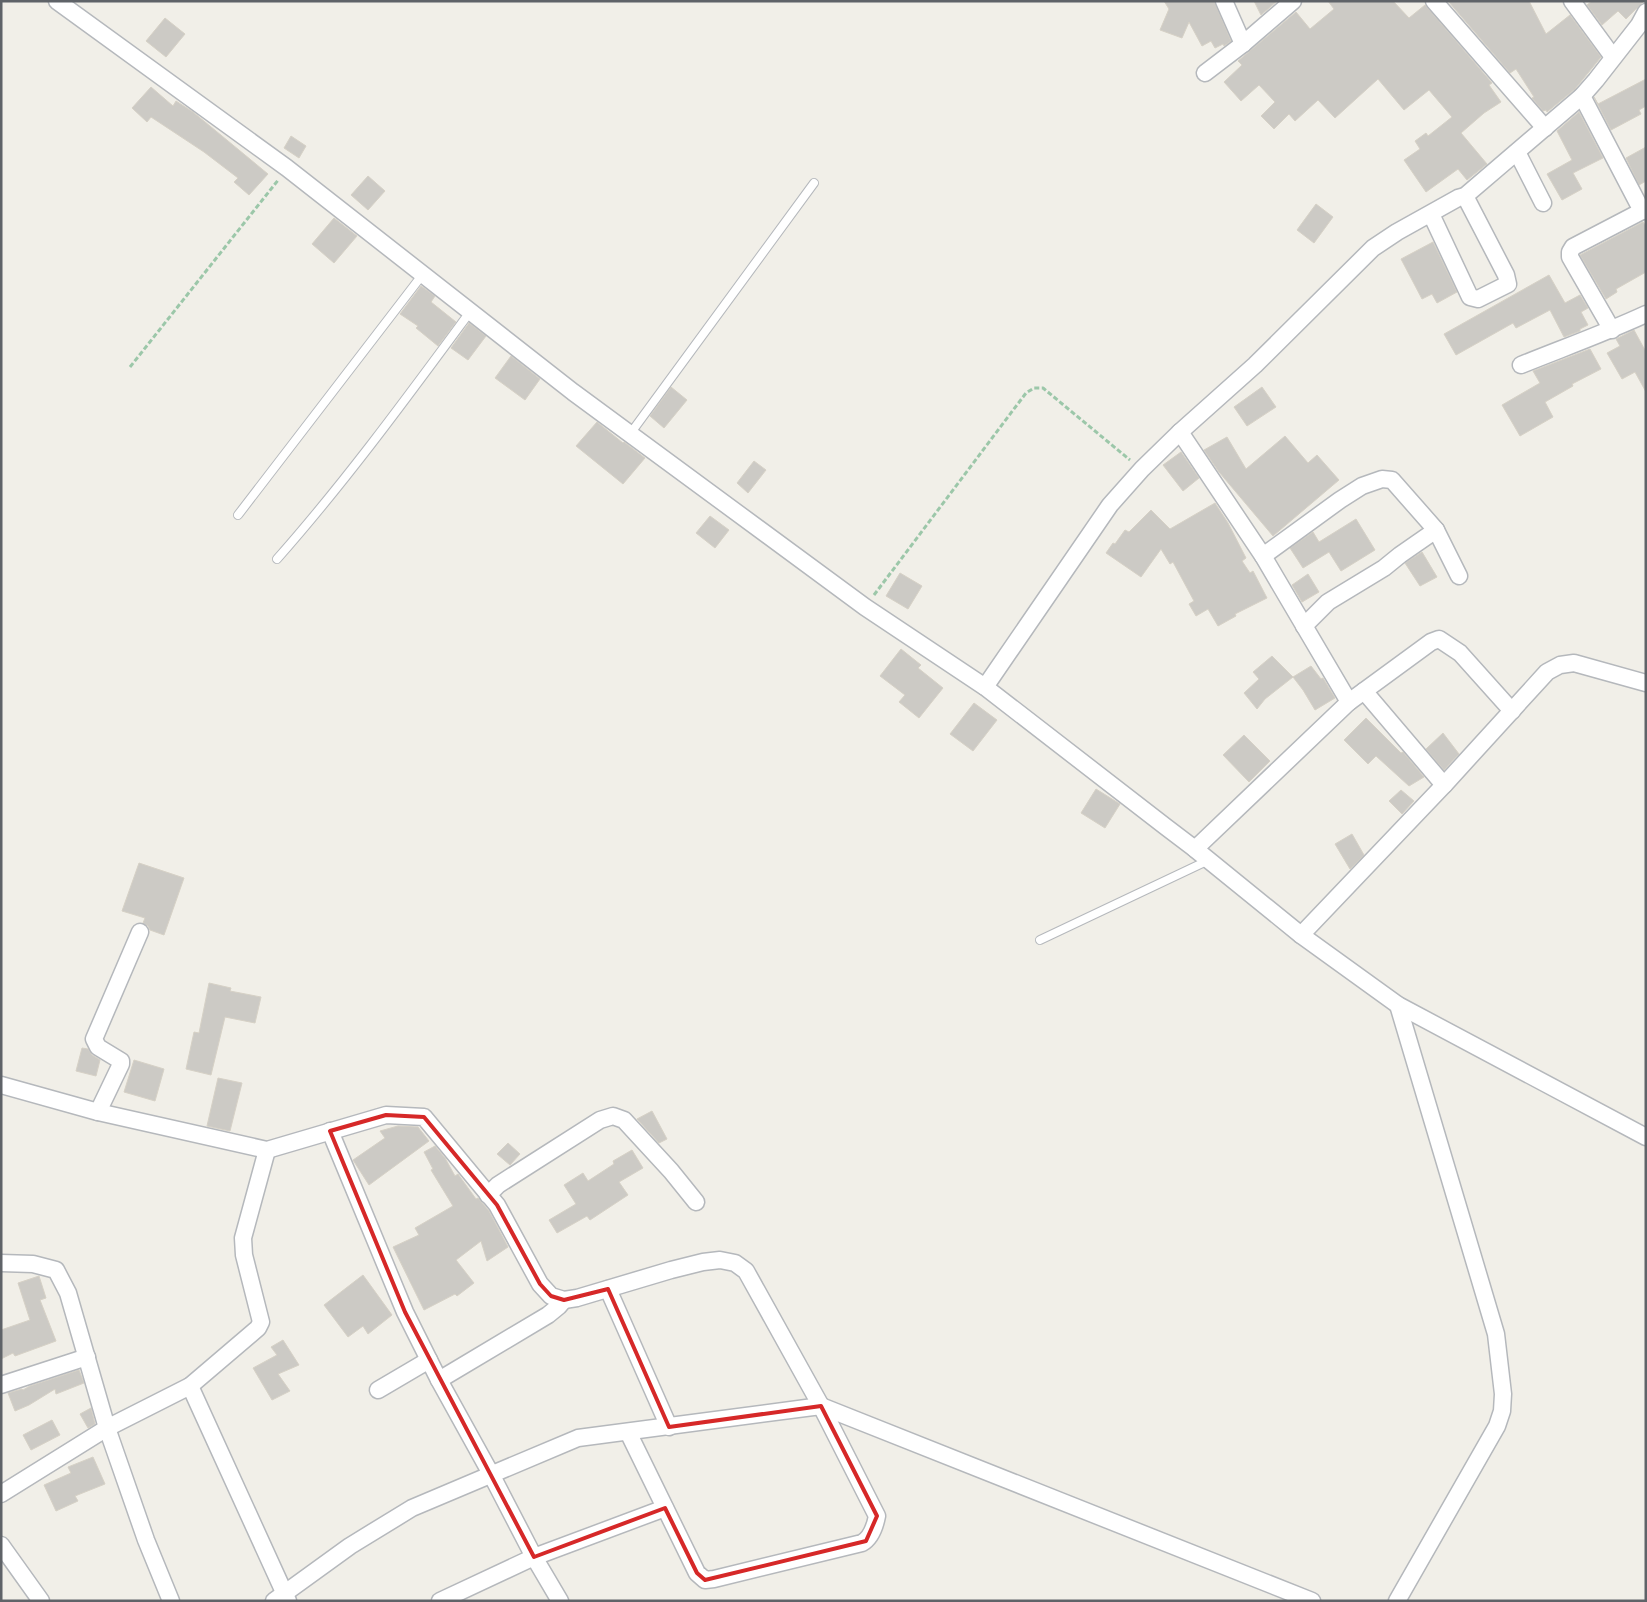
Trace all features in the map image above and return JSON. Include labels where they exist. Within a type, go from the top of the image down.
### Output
[{"type":"street","points":[[57,1],[287,168],[573,392],[865,607],[985,687],[1166,828],[1195,848],[1301,935],[1398,1005],[1646,1137]]},
{"type":"street","points":[[1224,1],[1243,44]]},
{"type":"street","points":[[1205,72],[1243,44],[1293,1]]},
{"type":"street","points":[[1434,1],[1545,128]]},
{"type":"street","points":[[1572,1],[1613,56]]},
{"type":"street","points":[[985,687],[1110,505],[1142,469],[1255,365],[1373,248],[1397,232],[1458,198],[1465,196],[1582,96],[1613,56],[1643,24]]},
{"type":"street","points":[[1582,96],[1644,210],[1573,247],[1570,252],[1570,257],[1612,330]]},
{"type":"street","points":[[1517,152],[1543,203]]},
{"type":"street","points":[[1431,214],[1470,297],[1478,299],[1508,284],[1506,276],[1465,196]]},
{"type":"street","points":[[1521,365],[1597,334],[1612,330],[1646,314]]},
{"type":"street","points":[[1180,432],[1263,556],[1349,702]]},
{"type":"street","points":[[1263,556],[1340,500],[1362,486],[1382,478],[1392,480],[1436,530],[1459,576]]},
{"type":"street","points":[[1304,626],[1328,602],[1384,568],[1400,554],[1436,530]]},
{"type":"street","points":[[1195,848],[1349,702],[1431,642],[1439,639],[1460,653],[1512,710]]},
{"type":"street","points":[[1301,935],[1444,785],[1547,672],[1560,665],[1574,663],[1645,681]]},
{"type":"street","points":[[1364,691],[1444,785]]},
{"type":"street","points":[[98,1112],[121,1061],[98,1047],[94,1039],[140,932]]},
{"type":"street","points":[[1397,1601],[1500,1419],[1502,1394],[1496,1334],[1398,1005]]},
{"type":"street","points":[[1,1086],[98,1112],[267,1150],[386,1115],[424,1117],[496,1205],[540,1284],[552,1296],[564,1300],[704,1262],[720,1260],[735,1263],[746,1271],[821,1406],[876,1516],[875,1526],[866,1541],[857,1544],[705,1580],[697,1573],[628,1432]]},
{"type":"street","points":[[488,1195],[498,1186],[600,1120],[614,1116],[624,1120],[671,1171],[696,1202]]},
{"type":"street","points":[[330,1131],[405,1312],[439,1380],[534,1557],[560,1601]]},
{"type":"street","points":[[1,1494],[107,1428],[190,1386],[258,1328],[261,1322],[244,1255],[243,1238],[267,1150]]},
{"type":"street","points":[[1,1263],[33,1264],[56,1270],[68,1293],[107,1428],[146,1540],[171,1601]]},
{"type":"street","points":[[608,1289],[669,1426]]},
{"type":"street","points":[[439,1380],[548,1315],[564,1300]]},
{"type":"street","points":[[1,1385],[87,1357]]},
{"type":"street","points":[[378,1390],[429,1360]]},
{"type":"street","points":[[190,1386],[282,1598],[350,1546],[412,1508],[578,1438],[821,1406],[1312,1601]]},
{"type":"street","points":[[440,1601],[534,1557],[665,1508]]},
{"type":"street","points":[[1,1546],[42,1601]]},
{"type":"lane","points":[[630,434],[814,183]]},
{"type":"lane","points":[[238,515],[422,274]]},
{"type":"lane","points":[[277,559],[300,534],[370,446],[470,312]]},
{"type":"lane","points":[[1040,940],[1209,860]]},
{"type":"path","points":[[130,367],[287,168]]},
{"type":"path","points":[[865,607],[1026,393],[1034,388],[1043,388],[1142,469]]},
{"type":"highlighted area","points":[[386,1115],[424,1117],[497,1205],[540,1284],[551,1296],[564,1300],[608,1289],[669,1427],[821,1406],[877,1516],[866,1541],[705,1580],[697,1573],[665,1508],[534,1557],[405,1312],[330,1131]]},
{"type":"building","points":[[1164,1],[1214,1],[1231,41],[1224,46],[1223,44],[1215,48],[1211,41],[1202,46],[1189,22],[1182,38],[1160,30],[1169,9]]},
{"type":"building","points":[[1254,1],[1277,1],[1261,15]]},
{"type":"building","points":[[1328,1],[1393,1],[1409,18],[1425,5],[1492,83],[1489,85],[1501,102],[1484,113],[1461,133],[1487,164],[1467,180],[1458,169],[1426,192],[1404,160],[1420,149],[1415,141],[1426,133],[1428,136],[1452,117],[1429,90],[1404,110],[1378,79],[1335,118],[1318,100],[1295,121],[1289,114],[1274,129],[1261,116],[1275,102],[1259,85],[1241,101],[1224,82],[1242,65],[1238,61],[1296,12],[1310,29],[1334,9]]},
{"type":"building","points":[[1448,1],[1529,1],[1546,34],[1570,15],[1601,57],[1575,89],[1547,112],[1546,110],[1543,111],[1532,98],[1534,97],[1516,69],[1510,73]]},
{"type":"building","points":[[1592,1],[1644,1],[1626,19],[1618,11],[1602,25],[1587,5]]},
{"type":"building","points":[[165,18],[185,34],[166,57],[146,41]]},
{"type":"building","points":[[1646,79],[1646,106],[1639,110],[1641,114],[1611,130],[1594,97],[1598,104]]},
{"type":"building","points":[[151,87],[173,106],[176,101],[193,112],[268,174],[249,195],[234,182],[238,178],[204,152],[151,117],[147,122],[132,108]]},
{"type":"building","points":[[1579,112],[1603,158],[1573,173],[1582,189],[1562,200],[1547,174],[1572,160],[1557,131]]},
{"type":"building","points":[[291,136],[306,146],[299,158],[284,148]]},
{"type":"building","points":[[1646,147],[1646,181],[1639,185],[1626,158]]},
{"type":"building","points":[[368,176],[385,191],[368,210],[351,195]]},
{"type":"building","points":[[1316,204],[1333,217],[1314,243],[1297,230]]},
{"type":"building","points":[[334,218],[357,236],[334,263],[312,244]]},
{"type":"building","points":[[1643,222],[1646,226],[1646,272],[1616,289],[1617,292],[1606,299],[1580,255]]},
{"type":"building","points":[[1433,242],[1457,292],[1437,303],[1432,294],[1422,299],[1401,259]]},
{"type":"building","points":[[1549,275],[1565,303],[1580,295],[1588,308],[1581,312],[1588,325],[1580,329],[1580,331],[1564,337],[1550,310],[1516,328],[1513,323],[1456,355],[1444,334]]},
{"type":"building","points":[[421,286],[435,296],[431,302],[456,322],[438,346],[416,328],[418,326],[400,314]]},
{"type":"building","points":[[469,323],[486,336],[468,360],[451,348]]},
{"type":"building","points":[[1634,330],[1646,352],[1646,392],[1635,372],[1622,379],[1607,353],[1620,346],[1616,339]]},
{"type":"building","points":[[1590,349],[1601,369],[1572,384],[1573,386],[1545,402],[1553,417],[1520,436],[1502,405],[1540,383],[1533,371]]},
{"type":"building","points":[[511,356],[540,379],[525,400],[495,378]]},
{"type":"building","points":[[671,387],[687,400],[664,428],[650,416]]},
{"type":"building","points":[[1262,387],[1276,407],[1247,426],[1234,407]]},
{"type":"building","points":[[597,422],[645,458],[623,484],[576,446]]},
{"type":"building","points":[[1285,436],[1308,463],[1317,455],[1339,480],[1273,536],[1219,472],[1204,450],[1227,437],[1246,469]]},
{"type":"building","points":[[1181,452],[1199,478],[1183,491],[1163,465]]},
{"type":"building","points":[[754,461],[766,470],[748,493],[737,483]]},
{"type":"building","points":[[1215,503],[1228,523],[1246,558],[1242,561],[1250,573],[1253,571],[1267,598],[1235,614],[1236,616],[1218,626],[1208,609],[1196,616],[1189,604],[1194,601],[1173,562],[1170,564],[1161,549],[1141,577],[1106,553],[1125,530],[1129,532],[1151,510],[1170,529]]},
{"type":"building","points":[[710,516],[729,530],[715,548],[696,533]]},
{"type":"building","points":[[1356,519],[1375,550],[1341,571],[1329,552],[1303,568],[1290,548],[1313,532],[1319,542]]},
{"type":"building","points":[[1422,552],[1437,577],[1420,586],[1405,563]]},
{"type":"building","points":[[900,573],[922,586],[908,609],[886,596]]},
{"type":"building","points":[[1308,574],[1319,592],[1302,602],[1292,585]]},
{"type":"building","points":[[901,649],[921,665],[918,668],[943,688],[919,718],[899,702],[905,695],[880,676]]},
{"type":"building","points":[[1272,656],[1293,677],[1265,699],[1257,709],[1244,693],[1259,679],[1253,672]]},
{"type":"building","points":[[1311,666],[1321,679],[1323,678],[1335,698],[1315,710],[1293,677]]},
{"type":"building","points":[[974,703],[997,720],[973,751],[950,734]]},
{"type":"building","points":[[1366,718],[1401,753],[1403,752],[1424,777],[1409,786],[1376,756],[1368,764],[1344,740]]},
{"type":"building","points":[[1443,733],[1459,754],[1444,770],[1426,749]]},
{"type":"building","points":[[1244,735],[1270,761],[1249,782],[1223,755]]},
{"type":"building","points":[[1096,789],[1120,804],[1105,828],[1081,813]]},
{"type":"building","points":[[1401,790],[1414,801],[1402,814],[1389,801]]},
{"type":"building","points":[[1352,834],[1364,855],[1350,869],[1335,844]]},
{"type":"building","points":[[139,863],[184,878],[164,935],[150,930],[143,923],[145,918],[122,911]]},
{"type":"building","points":[[209,983],[231,988],[230,991],[261,997],[255,1023],[225,1017],[211,1075],[186,1069],[194,1032],[199,1033]]},
{"type":"building","points":[[82,1048],[88,1049],[92,1055],[100,1060],[96,1076],[76,1071]]},
{"type":"building","points":[[134,1060],[164,1069],[155,1101],[124,1092]]},
{"type":"building","points":[[218,1078],[242,1083],[230,1131],[207,1126]]},
{"type":"building","points":[[652,1111],[667,1139],[659,1143],[637,1119]]},
{"type":"building","points":[[398,1126],[418,1127],[429,1141],[369,1185],[353,1160],[385,1138],[380,1131]]},
{"type":"building","points":[[508,1143],[520,1154],[510,1165],[497,1154]]},
{"type":"building","points":[[435,1146],[445,1158],[455,1176],[458,1174],[476,1199],[478,1198],[489,1211],[508,1247],[487,1261],[481,1241],[456,1260],[474,1283],[457,1296],[455,1294],[424,1310],[393,1247],[419,1235],[415,1228],[453,1206],[431,1170],[433,1169],[424,1152]]},
{"type":"building","points":[[632,1150],[643,1168],[619,1182],[628,1195],[590,1220],[587,1216],[557,1233],[549,1220],[576,1204],[564,1185],[583,1173],[588,1181],[614,1164],[613,1161]]},
{"type":"building","points":[[363,1275],[392,1315],[368,1334],[363,1326],[348,1337],[324,1305]]},
{"type":"building","points":[[39,1276],[46,1298],[40,1300],[56,1341],[15,1356],[13,1353],[1,1359],[1,1330],[30,1320],[18,1283]]},
{"type":"building","points":[[283,1340],[299,1365],[278,1374],[290,1391],[272,1400],[253,1368],[277,1355],[271,1347]]},
{"type":"building","points":[[79,1370],[84,1383],[56,1394],[55,1389],[15,1411],[8,1393],[23,1390]]},
{"type":"building","points":[[91,1408],[95,1424],[88,1428],[80,1414]]},
{"type":"building","points":[[52,1420],[60,1435],[31,1450],[23,1435]]},
{"type":"building","points":[[93,1457],[105,1484],[75,1496],[78,1501],[56,1511],[44,1485],[71,1473],[68,1467]]}]
